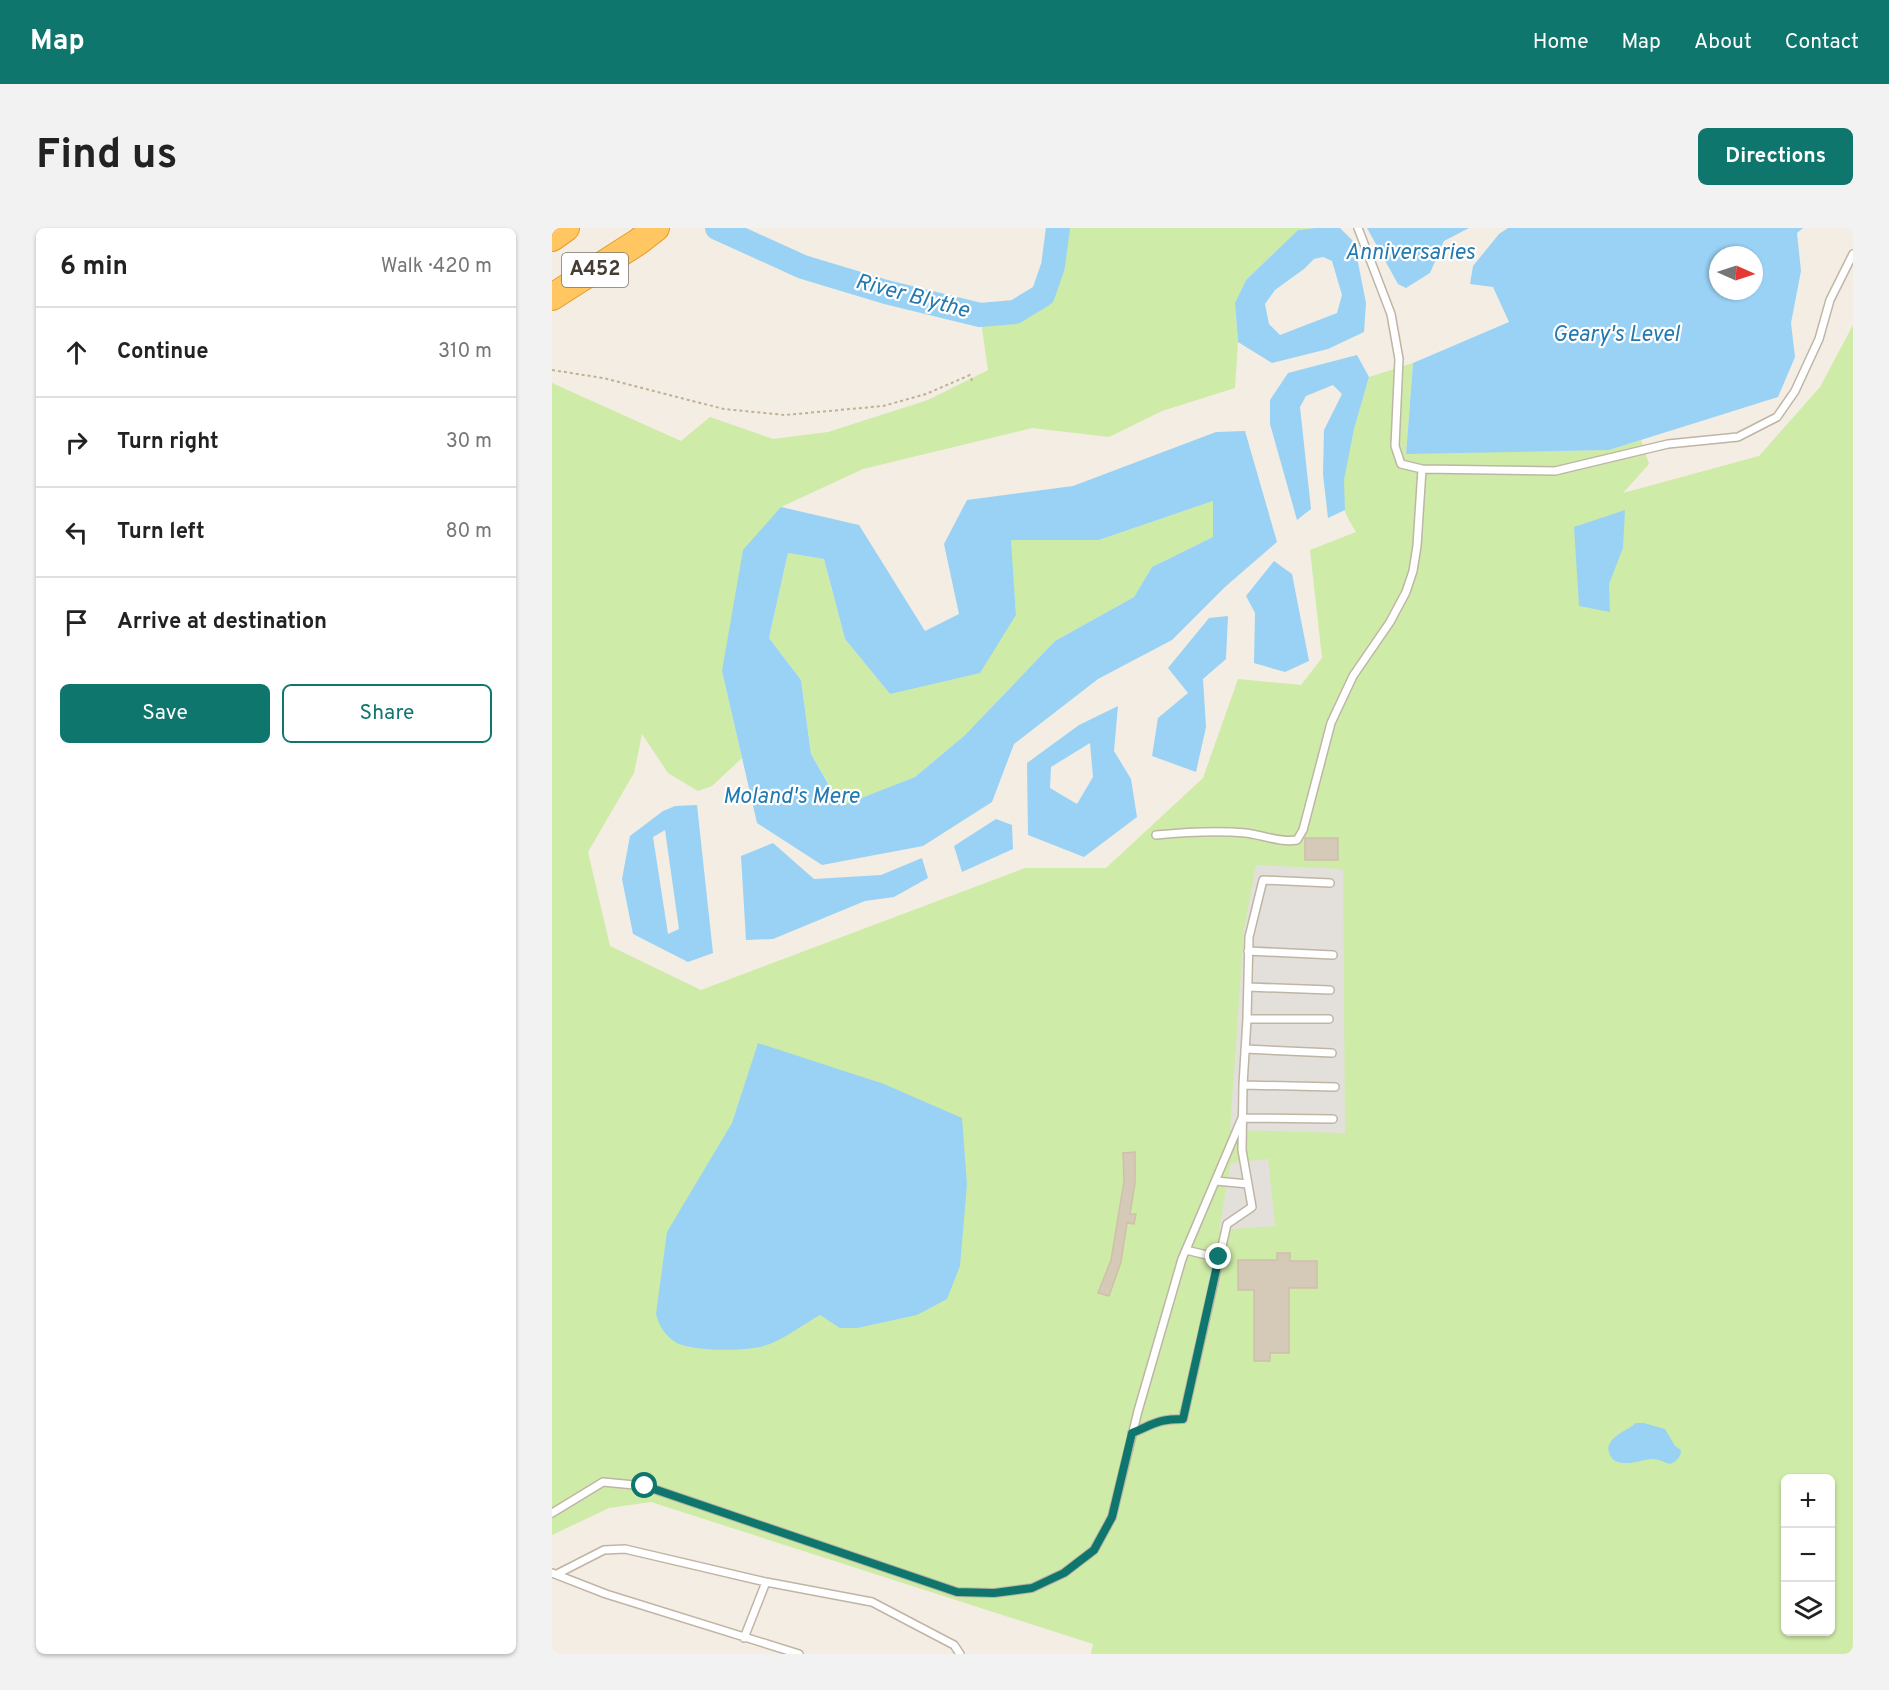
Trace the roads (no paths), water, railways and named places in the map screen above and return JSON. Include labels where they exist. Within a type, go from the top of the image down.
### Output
[{"type":"highway","name":"A452","points":[[552,238],[566,228]]},
{"type":"highway","name":"A452","points":[[552,297],[647,235]]},
{"type":"lane","points":[[1358,228],[1391,314],[1399,359],[1395,446],[1401,464],[1422,469],[1555,471],[1668,444],[1738,437],[1777,417],[1795,391],[1820,339],[1830,300],[1853,254]]},
{"type":"lane","points":[[1156,835],[1198,830],[1243,833],[1288,842],[1297,840],[1303,830],[1330,723],[1353,676],[1390,622],[1406,592],[1413,571],[1417,546],[1422,469]]},
{"type":"lane","points":[[1132,1433],[1156,1422],[1183,1419],[1227,1224],[1252,1207],[1242,1150],[1243,1085],[1249,938],[1263,880],[1330,883]]},
{"type":"lane","points":[[1248,951],[1333,955]]},
{"type":"lane","points":[[1248,987],[1330,990]]},
{"type":"lane","points":[[1247,1018],[1329,1019]]},
{"type":"lane","points":[[1245,1049],[1332,1053]]},
{"type":"lane","points":[[1243,1085],[1335,1087]]},
{"type":"lane","points":[[1242,1118],[1333,1119]]},
{"type":"lane","points":[[552,1513],[603,1482],[645,1486],[957,1592],[994,1593],[1032,1588],[1064,1573],[1094,1550],[1112,1517],[1132,1433],[1186,1250],[1242,1118]]},
{"type":"lane","points":[[1216,1181],[1248,1184]]},
{"type":"lane","points":[[1186,1250],[1219,1257]]},
{"type":"lane","points":[[554,1574],[604,1550],[625,1549],[766,1582],[872,1602],[954,1645],[960,1654]]},
{"type":"lane","points":[[554,1574],[606,1594],[799,1654]]},
{"type":"lane","points":[[744,1638],[766,1582]]},
{"type":"water","points":[[1340,228],[1354,242],[1366,303],[1364,332],[1328,349],[1272,363],[1238,342],[1235,303],[1246,280],[1298,230]],"holes":[[[1323,257],[1332,261],[1342,295],[1337,313],[1280,335],[1269,324],[1265,304],[1275,290],[1314,259]]]},
{"type":"water","name":"Anniversaries","points":[[1367,228],[1469,228],[1444,241],[1430,273],[1406,288],[1398,284]]},
{"type":"water","name":"Geary's Level","points":[[1508,228],[1803,228],[1797,233],[1801,271],[1791,323],[1795,357],[1778,397],[1609,450],[1406,454],[1413,363],[1509,322],[1493,287],[1470,284],[1473,266],[1499,234]]},
{"type":"water","points":[[1357,355],[1369,377],[1354,429],[1344,480],[1345,510],[1328,518],[1323,474],[1324,430],[1342,394],[1333,385],[1306,396],[1300,407],[1311,509],[1297,520],[1270,424],[1270,400],[1288,373]]},
{"type":"water","name":"Moland's Mere","points":[[1245,431],[1277,542],[1225,587],[1172,640],[1098,679],[1014,744],[992,802],[923,846],[822,865],[757,823],[722,671],[743,550],[781,507],[859,525],[925,631],[959,614],[944,544],[967,500],[1073,486],[1216,432]],"holes":[[[1213,501],[1213,537],[1152,567],[1134,597],[1055,641],[964,736],[915,777],[841,806],[811,754],[801,680],[769,638],[788,553],[824,559],[845,639],[890,694],[980,673],[1016,615],[1011,540],[1099,540]]]},
{"type":"water","points":[[1625,510],[1623,548],[1609,584],[1610,612],[1579,606],[1574,527]]},
{"type":"water","points":[[1274,561],[1292,574],[1309,661],[1285,672],[1254,663],[1255,613],[1246,596]]},
{"type":"water","points":[[1228,616],[1226,659],[1203,679],[1206,727],[1196,772],[1152,756],[1158,718],[1188,693],[1168,668],[1209,618]]},
{"type":"water","points":[[1118,706],[1114,751],[1131,779],[1137,817],[1084,857],[1028,835],[1027,763],[1079,725]],"holes":[[[1090,743],[1093,777],[1077,804],[1050,788],[1051,767]]]},
{"type":"water","points":[[697,805],[713,953],[688,962],[633,934],[622,879],[630,836],[663,811],[675,806]],"holes":[[[665,830],[679,929],[668,934],[653,837]]]},
{"type":"water","points":[[996,819],[1012,825],[1013,849],[962,872],[954,846]]},
{"type":"water","points":[[773,843],[814,879],[881,875],[922,858],[928,878],[894,897],[865,901],[773,939],[746,940],[741,856]]},
{"type":"water","points":[[758,1043],[884,1084],[962,1118],[967,1184],[960,1266],[947,1299],[917,1315],[857,1328],[840,1328],[820,1315],[778,1340],[752,1348],[710,1349],[685,1346],[677,1343],[663,1330],[656,1314],[667,1232],[732,1123]]},
{"type":"water","points":[[1636,1423],[1665,1429],[1675,1446],[1681,1450],[1675,1462],[1670,1464],[1652,1459],[1621,1463],[1612,1458],[1608,1450],[1609,1444],[1615,1437]]},
{"type":"waterway","name":"River Blythe","points":[[717,228],[803,267],[886,292],[980,315],[1015,312],[1043,295],[1053,266],[1058,228]]}]
